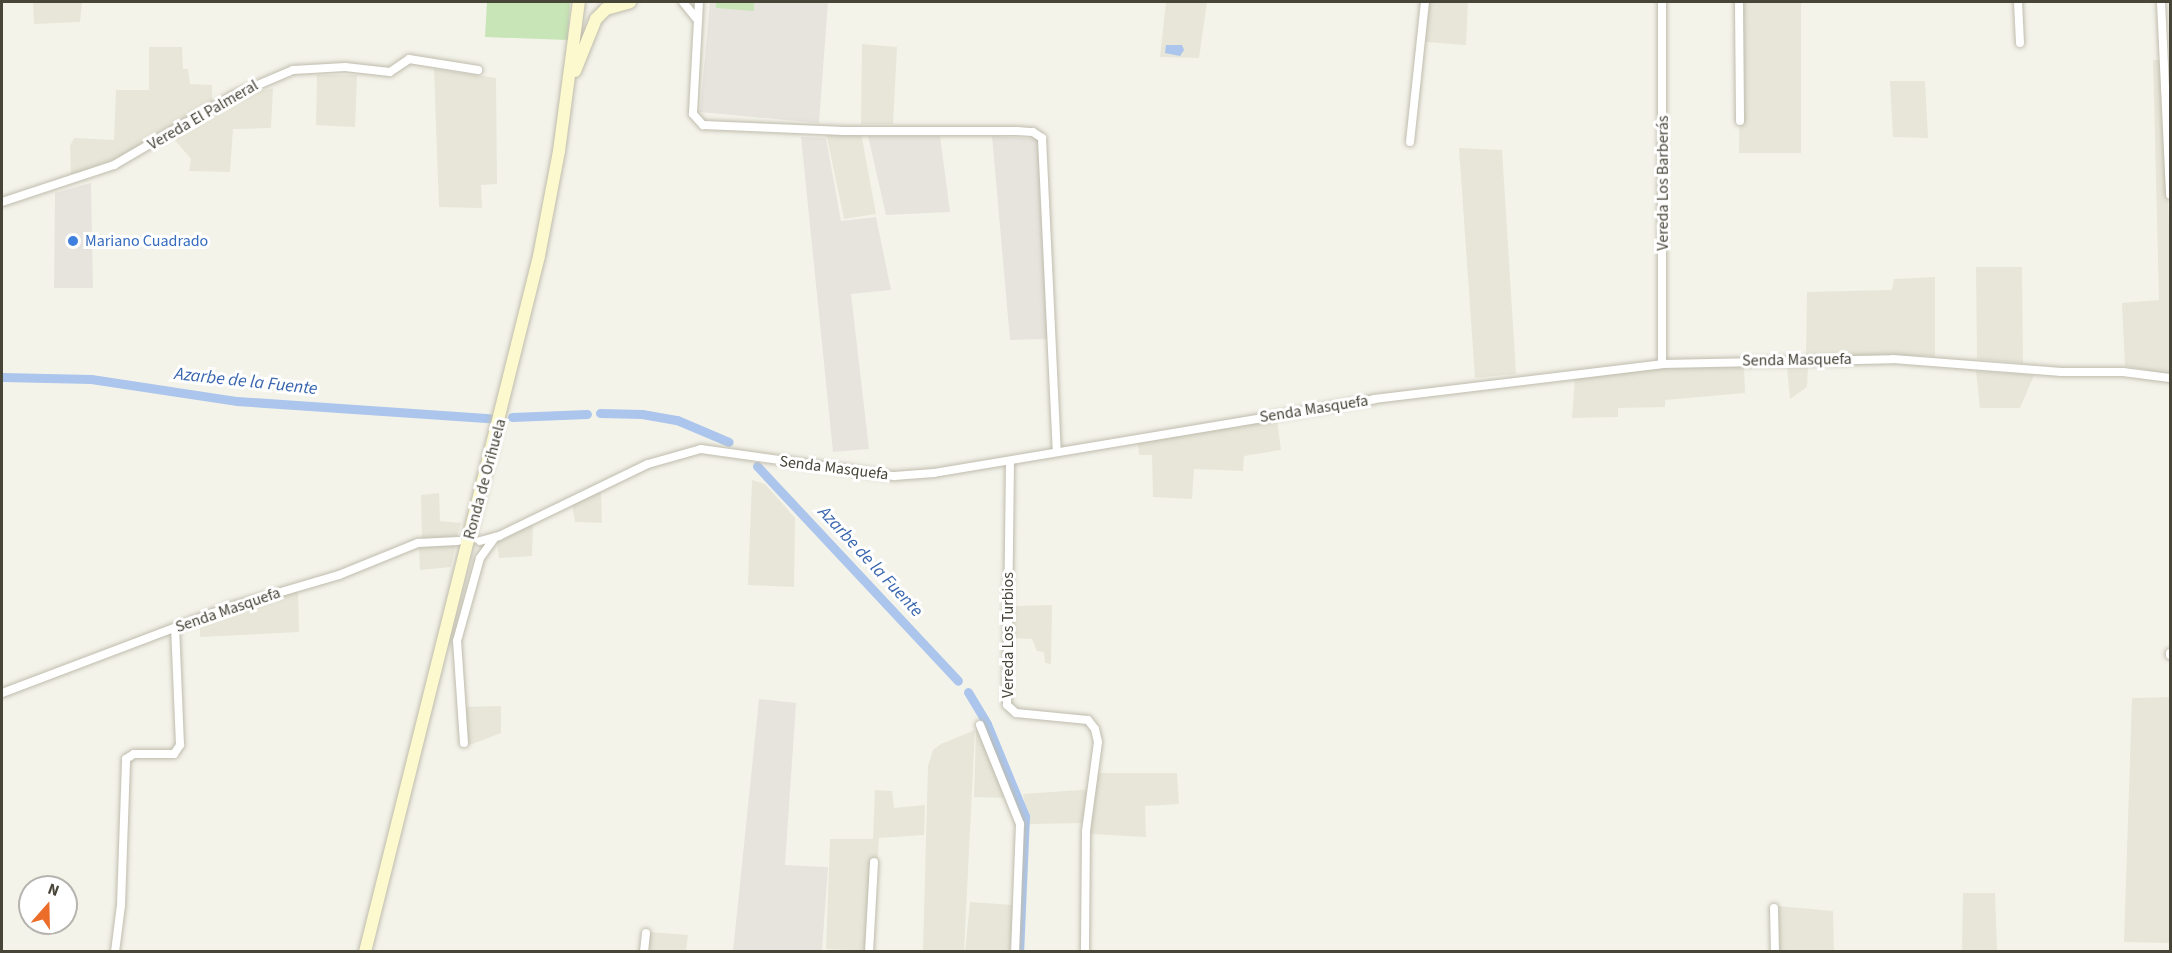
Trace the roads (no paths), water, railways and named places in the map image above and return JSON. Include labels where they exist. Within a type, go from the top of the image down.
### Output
[{"type":"main road","name":"Ronda de Orihuela","points":[[364,951],[509,385],[549,209],[579,2]]},
{"type":"main road","points":[[566,100],[587,33],[596,19],[606,9],[630,2]]},
{"type":"street","points":[[683,2],[692,10],[698,24]]},
{"type":"street","points":[[699,2],[693,114],[703,125],[843,131],[1017,131],[1033,132],[1042,138],[1058,452]]},
{"type":"street","points":[[1410,142],[1425,2]]},
{"type":"street","name":"Vereda Los Barberás","points":[[1662,2],[1662,364]]},
{"type":"street","points":[[1739,2],[1740,121]]},
{"type":"street","points":[[2018,2],[2020,43]]},
{"type":"street","points":[[2162,2],[2170,195]]},
{"type":"street","name":"Vereda El Palmeral","points":[[2,202],[114,165],[232,96],[293,70],[345,67],[390,72],[409,59],[478,70]]},
{"type":"street","name":"Senda Masquefa","points":[[480,541],[495,537],[585,492],[685,451],[723,452],[894,476],[1010,461],[1374,399],[1662,364],[1893,359],[2061,372],[2123,372],[2170,378]]},
{"type":"street","name":"Vereda Los Turbios","points":[[1010,461],[1007,705],[1016,712],[1088,720],[1095,729],[1098,742],[1086,831],[1085,951]]},
{"type":"street","points":[[464,743],[458,641],[480,558],[495,537]]},
{"type":"street","name":"Senda Masquefa","points":[[2,693],[263,595],[339,575],[418,543],[458,541]]},
{"type":"street","points":[[115,951],[121,905],[126,759],[134,754],[174,754],[180,745],[176,628]]},
{"type":"street","points":[[980,725],[1020,824],[1015,951]]},
{"type":"street","points":[[869,951],[874,862]]},
{"type":"street","points":[[1774,908],[1775,951]]},
{"type":"street","points":[[644,951],[646,933]]},
{"type":"water","points":[[1166,45],[1182,45],[1184,50],[1180,56],[1165,53]]},
{"type":"waterway","name":"Azarbe de la Fuente","points":[[2,377],[91,379],[237,401],[489,418]]},
{"type":"waterway","name":"Azarbe de la Fuente","points":[[600,413],[642,414],[677,420],[729,442]]},
{"type":"waterway","name":"Azarbe de la Fuente","points":[[512,417],[587,414]]},
{"type":"waterway","name":"Azarbe de la Fuente","points":[[757,466],[958,681]]},
{"type":"waterway","name":"Azarbe de la Fuente","points":[[968,692],[987,724],[1025,816],[1019,952]]},
{"type":"place","name":"Mariano Cuadrado","points":[[73,241]]}]
